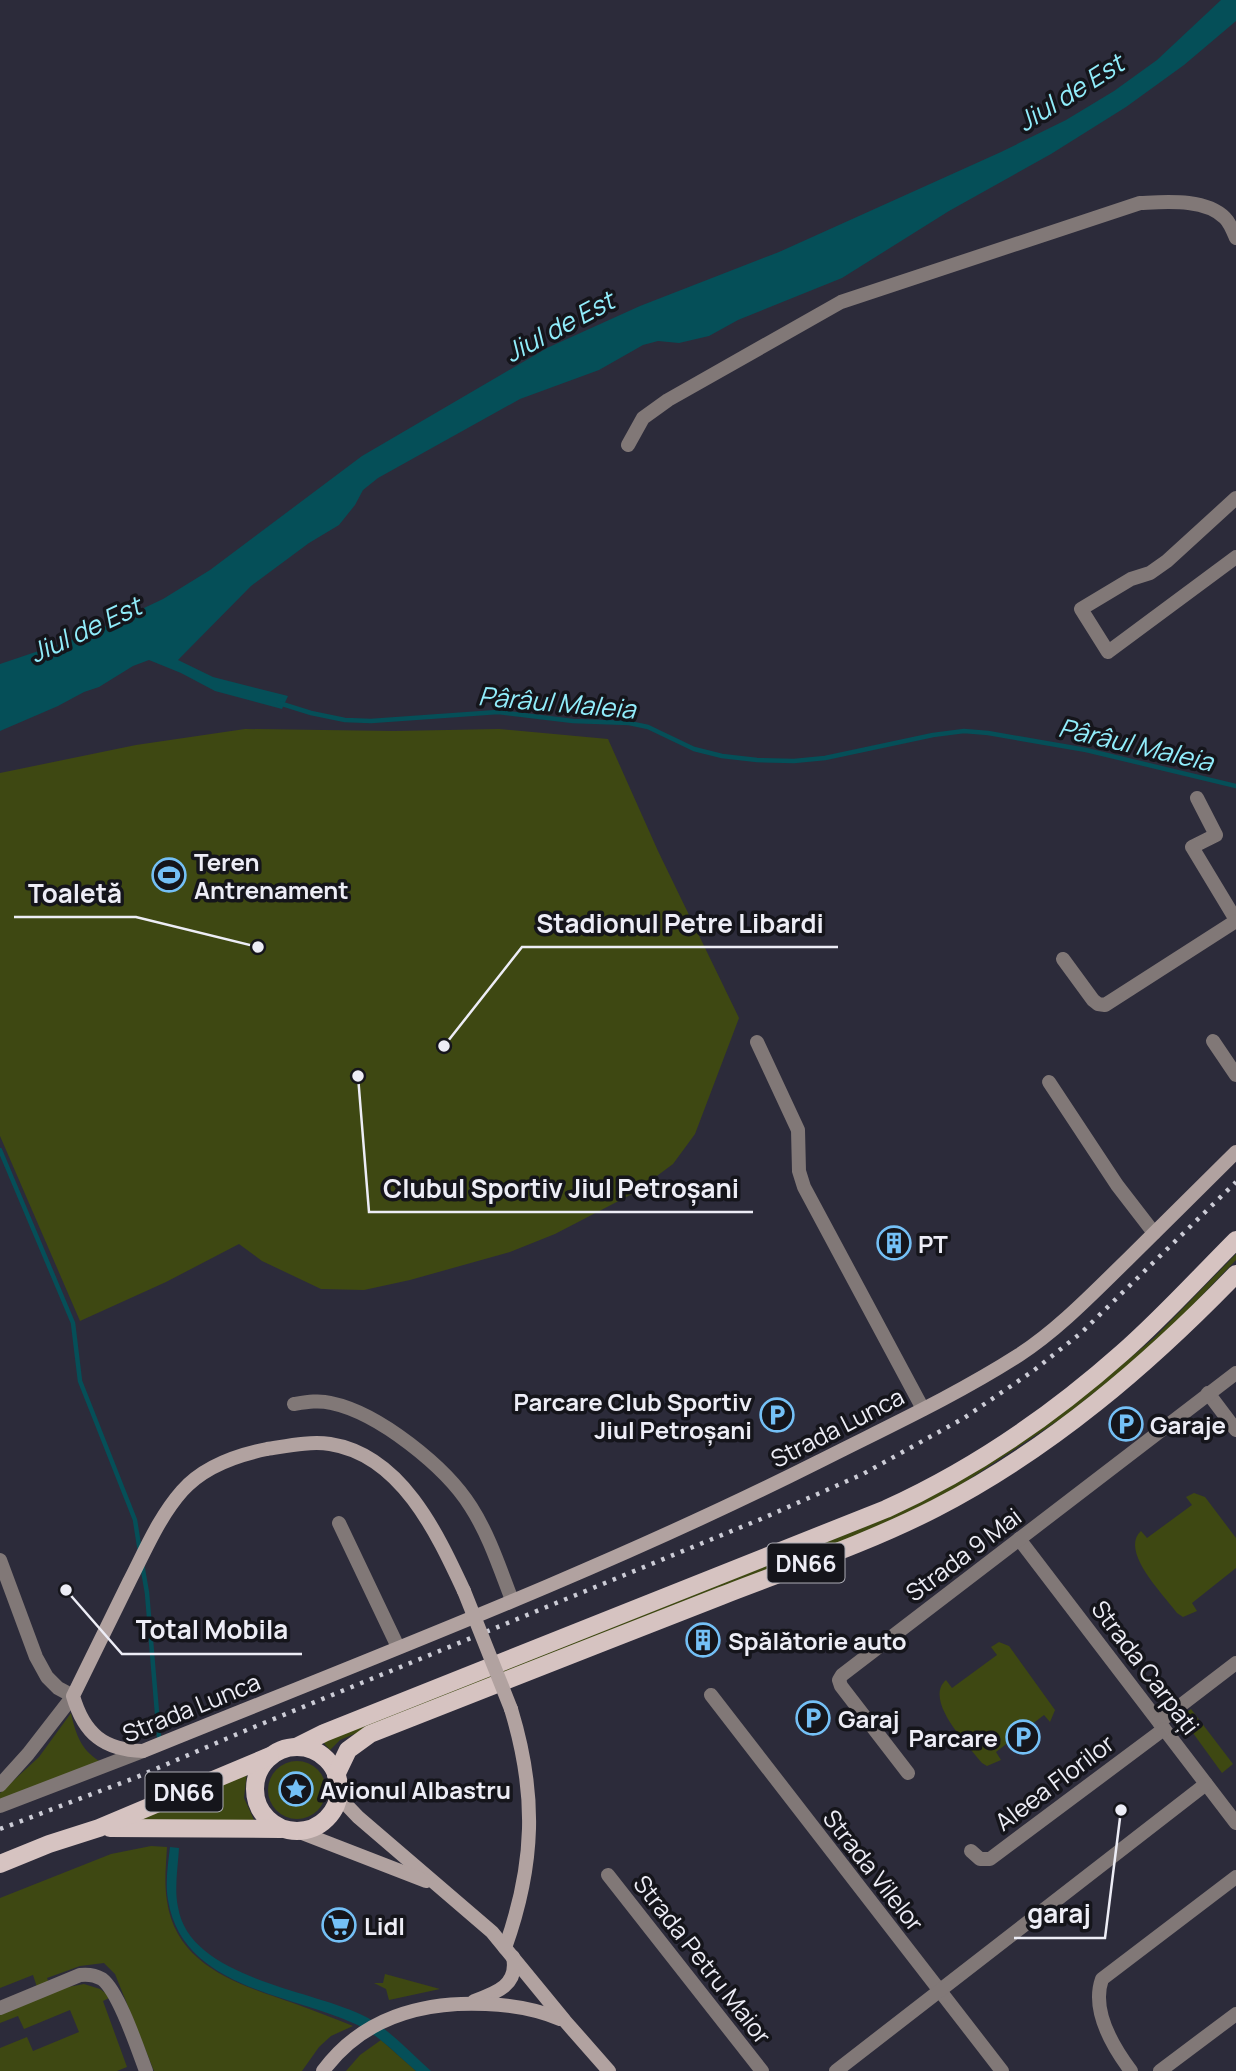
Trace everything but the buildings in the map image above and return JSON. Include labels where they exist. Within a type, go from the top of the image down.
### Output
[{"type":"main road","name":"Strada Lunca","points":[[143,1751],[512,1600],[694,1522],[923,1409],[1020,1354],[1052,1330],[1236,1152]]},
{"type":"main road","name":"DN66","points":[[296,1747],[324,1733],[928,1490],[976,1463],[1072,1394],[1129,1347],[1236,1240]]},
{"type":"main road","name":"DN66","points":[[336,1775],[348,1750],[370,1734],[813,1560],[944,1504],[997,1472],[1104,1397],[1155,1355],[1236,1274]]},
{"type":"main road","points":[[143,1751],[118,1749],[97,1737],[82,1721],[73,1696],[151,1537],[171,1505],[200,1475],[220,1464],[262,1450],[329,1444],[349,1449],[367,1458],[403,1487],[434,1529],[464,1591],[511,1709],[528,1779],[530,1832],[524,1887],[509,1953],[513,1975],[506,1987],[470,2003]]},
{"type":"main road","points":[[289,1830],[311,1829],[324,1821],[333,1810],[338,1796],[336,1775],[325,1758],[316,1752],[296,1747],[278,1751],[260,1768],[255,1782],[255,1796],[260,1810],[269,1821],[289,1830],[435,1884]]},
{"type":"main road","name":"DN66","points":[[0,1864],[99,1828],[270,1756]]},
{"type":"main road","points":[[338,1796],[479,1920],[609,2071]]},
{"type":"main road","name":"DN66","points":[[99,1828],[289,1830]]},
{"type":"main road","points":[[327,2069],[343,2048],[363,2032],[401,2013],[424,2007],[470,2003],[534,2010],[565,2021]]},
{"type":"street","points":[[628,445],[643,418],[668,400],[841,302],[1140,204],[1163,202],[1209,208],[1225,217],[1233,231]]},
{"type":"street","points":[[1233,231],[1236,208]]},
{"type":"street","points":[[1236,498],[1167,561],[1150,573],[1131,579],[1082,608],[1108,652],[1236,557]]},
{"type":"street","points":[[1063,959],[1093,1000],[1105,1005],[1236,921],[1192,847],[1216,835],[1197,798]]},
{"type":"street","points":[[1213,1041],[1236,1075]]},
{"type":"street","points":[[757,1042],[798,1130],[799,1171],[804,1187],[923,1409]]},
{"type":"street","points":[[1049,1082],[1117,1185],[1154,1233]]},
{"type":"street","name":"Strada 9 Mai","points":[[908,1773],[841,1686],[839,1680],[842,1675],[1236,1373]]},
{"type":"street","points":[[1208,1393],[1236,1430]]},
{"type":"street","points":[[294,1405],[321,1401],[351,1410],[387,1428],[438,1468],[463,1494],[473,1509],[512,1600]]},
{"type":"street","points":[[339,1523],[398,1647]]},
{"type":"street","name":"Strada Carpați","points":[[1019,1539],[1236,1823]]},
{"type":"street","points":[[0,1560],[36,1657],[47,1677],[58,1688],[73,1696],[0,1785]]},
{"type":"street","name":"Aleea Florilor","points":[[971,1851],[980,1859],[990,1859],[1236,1663]]},
{"type":"street","name":"Strada Vilelor","points":[[711,1695],[1002,2071]]},
{"type":"street","name":"Strada Lunca","points":[[0,1806],[143,1751]]},
{"type":"street","points":[[836,2071],[1206,1784]]},
{"type":"street","name":"Strada Petru Maior","points":[[608,1875],[762,2071]]},
{"type":"street","points":[[1131,2071],[1116,2051],[1105,2026],[1099,1987],[1102,1979],[1236,1877]]},
{"type":"street","points":[[0,2008],[80,1975],[95,1976],[106,1984],[115,1996],[146,2071]]},
{"type":"street","points":[[1160,2071],[1236,2014]]},
{"type":"shaded area","points":[[1221,0],[1236,0],[1236,21],[1184,65],[1126,107],[1051,154],[949,211],[842,278],[738,320],[709,336],[679,343],[658,341],[643,345],[599,370],[520,399],[378,478],[363,490],[339,525],[309,543],[251,586],[178,660],[213,677],[288,696],[282,709],[215,691],[149,660],[133,666],[99,687],[0,731],[0,664],[89,634],[163,599],[210,570],[362,456],[547,348],[640,306],[779,252],[1066,120],[1114,91],[1157,60]]},
{"type":"shaded area","points":[[245,729],[499,729],[608,739],[658,851],[739,1018],[695,1134],[673,1164],[634,1193],[555,1234],[510,1252],[364,1290],[321,1289],[262,1261],[239,1244],[166,1282],[80,1321],[0,1136],[0,773],[136,745]]},
{"type":"shaded area","points":[[1236,1254],[1236,1260],[1154,1345],[1065,1416],[956,1488],[846,1540],[385,1721],[340,1740],[330,1750],[321,1740],[862,1528],[1101,1382],[1154,1338]]},
{"type":"shaded area","points":[[1194,1493],[1205,1497],[1236,1538],[1236,1568],[1192,1603],[1197,1611],[1183,1617],[1146,1573],[1139,1561],[1136,1540],[1141,1531],[1147,1538],[1192,1505],[1186,1497]]},
{"type":"shaded area","points":[[999,1642],[1009,1646],[1055,1710],[1050,1722],[1044,1715],[996,1752],[1001,1760],[987,1766],[950,1722],[940,1699],[940,1689],[946,1680],[952,1688],[997,1655],[991,1647]]},
{"type":"shaded area","points":[[1191,1709],[1233,1764],[1222,1773],[1185,1722],[1187,1712]]},
{"type":"shaded area","points":[[71,1713],[81,1742],[90,1754],[103,1763],[0,1801],[0,1793],[39,1757]]},
{"type":"shaded area","points":[[297,1761],[308,1763],[321,1774],[326,1790],[324,1801],[313,1814],[297,1819],[286,1817],[273,1806],[268,1790],[270,1779],[281,1766]]},
{"type":"shaded area","points":[[247,1772],[244,1798],[255,1822],[141,1822],[142,1815]]},
{"type":"shaded area","points":[[151,1846],[167,1847],[166,1894],[173,1923],[183,1942],[197,1957],[214,1970],[252,1989],[353,2026],[331,2036],[319,2047],[302,2071],[154,2071],[115,1974],[104,1963],[80,1966],[47,1978],[49,1983],[37,1987],[33,1975],[0,1988],[0,1898],[111,1854]]},
{"type":"shaded area","points":[[170,1847],[179,1848],[176,1885],[178,1907],[187,1931],[204,1950],[226,1965],[253,1977],[370,2019],[389,2032],[431,2071],[416,2071],[362,2027],[241,1983],[216,1970],[194,1952],[177,1929],[168,1900]]},
{"type":"shaded area","points":[[385,1974],[440,1989],[389,2000],[386,1989],[374,1983],[383,1983]]},
{"type":"shaded area","points":[[84,1984],[100,1989],[111,1997],[103,2001],[127,2067],[117,2071],[0,2071],[0,2048],[27,2037],[33,2051],[79,2032],[70,2010],[24,2029],[18,2016],[0,2023],[0,2015],[63,1988]]},
{"type":"shaded area","points":[[381,2040],[416,2071],[346,2071],[360,2055]]},
{"type":"waterway","name":"Pârâul Maleia","points":[[279,703],[345,720],[371,721],[498,712],[573,721],[629,723],[648,727],[694,749],[757,760],[825,758],[933,735],[964,731],[988,733],[1086,750],[1236,786]]},
{"type":"waterway","points":[[0,1150],[73,1323],[80,1381],[135,1520],[140,1552]]},
{"type":"waterway","points":[[142,1564],[147,1593],[159,1737]]},
{"type":"railway","points":[[0,1829],[137,1777],[761,1519],[863,1474],[964,1418],[1033,1371],[1081,1333],[1236,1182]]},
{"type":"place","name":"Teren Antrenament","points":[[169,875]]},
{"type":"place","name":"Toaletă","points":[[258,947]]},
{"type":"place","name":"Stadionul Petre Libardi","points":[[444,1046]]},
{"type":"place","name":"Clubul Sportiv Jiul Petroșani","points":[[358,1076]]},
{"type":"place","name":"PT","points":[[894,1243]]},
{"type":"place","name":"Parcare Club Sportiv Jiul Petroșani","points":[[777,1415]]},
{"type":"place","name":"Garaje","points":[[1126,1424]]},
{"type":"place","name":"Total Mobila","points":[[66,1590]]},
{"type":"place","name":"Spălătorie auto","points":[[703,1640]]},
{"type":"place","name":"Garaj","points":[[813,1718]]},
{"type":"place","name":"Parcare","points":[[1023,1737]]},
{"type":"place","name":"Avionul Albastru","points":[[296,1789]]},
{"type":"place","name":"garaj","points":[[1121,1810]]},
{"type":"place","name":"Lidl","points":[[339,1925]]},
{"type":"water label","name":"Jiul de Est","points":[[1070,92]]},
{"type":"water label","name":"Jiul de Est","points":[[559,326]]},
{"type":"water label","name":"Jiul de Est","points":[[85,629]]}]
